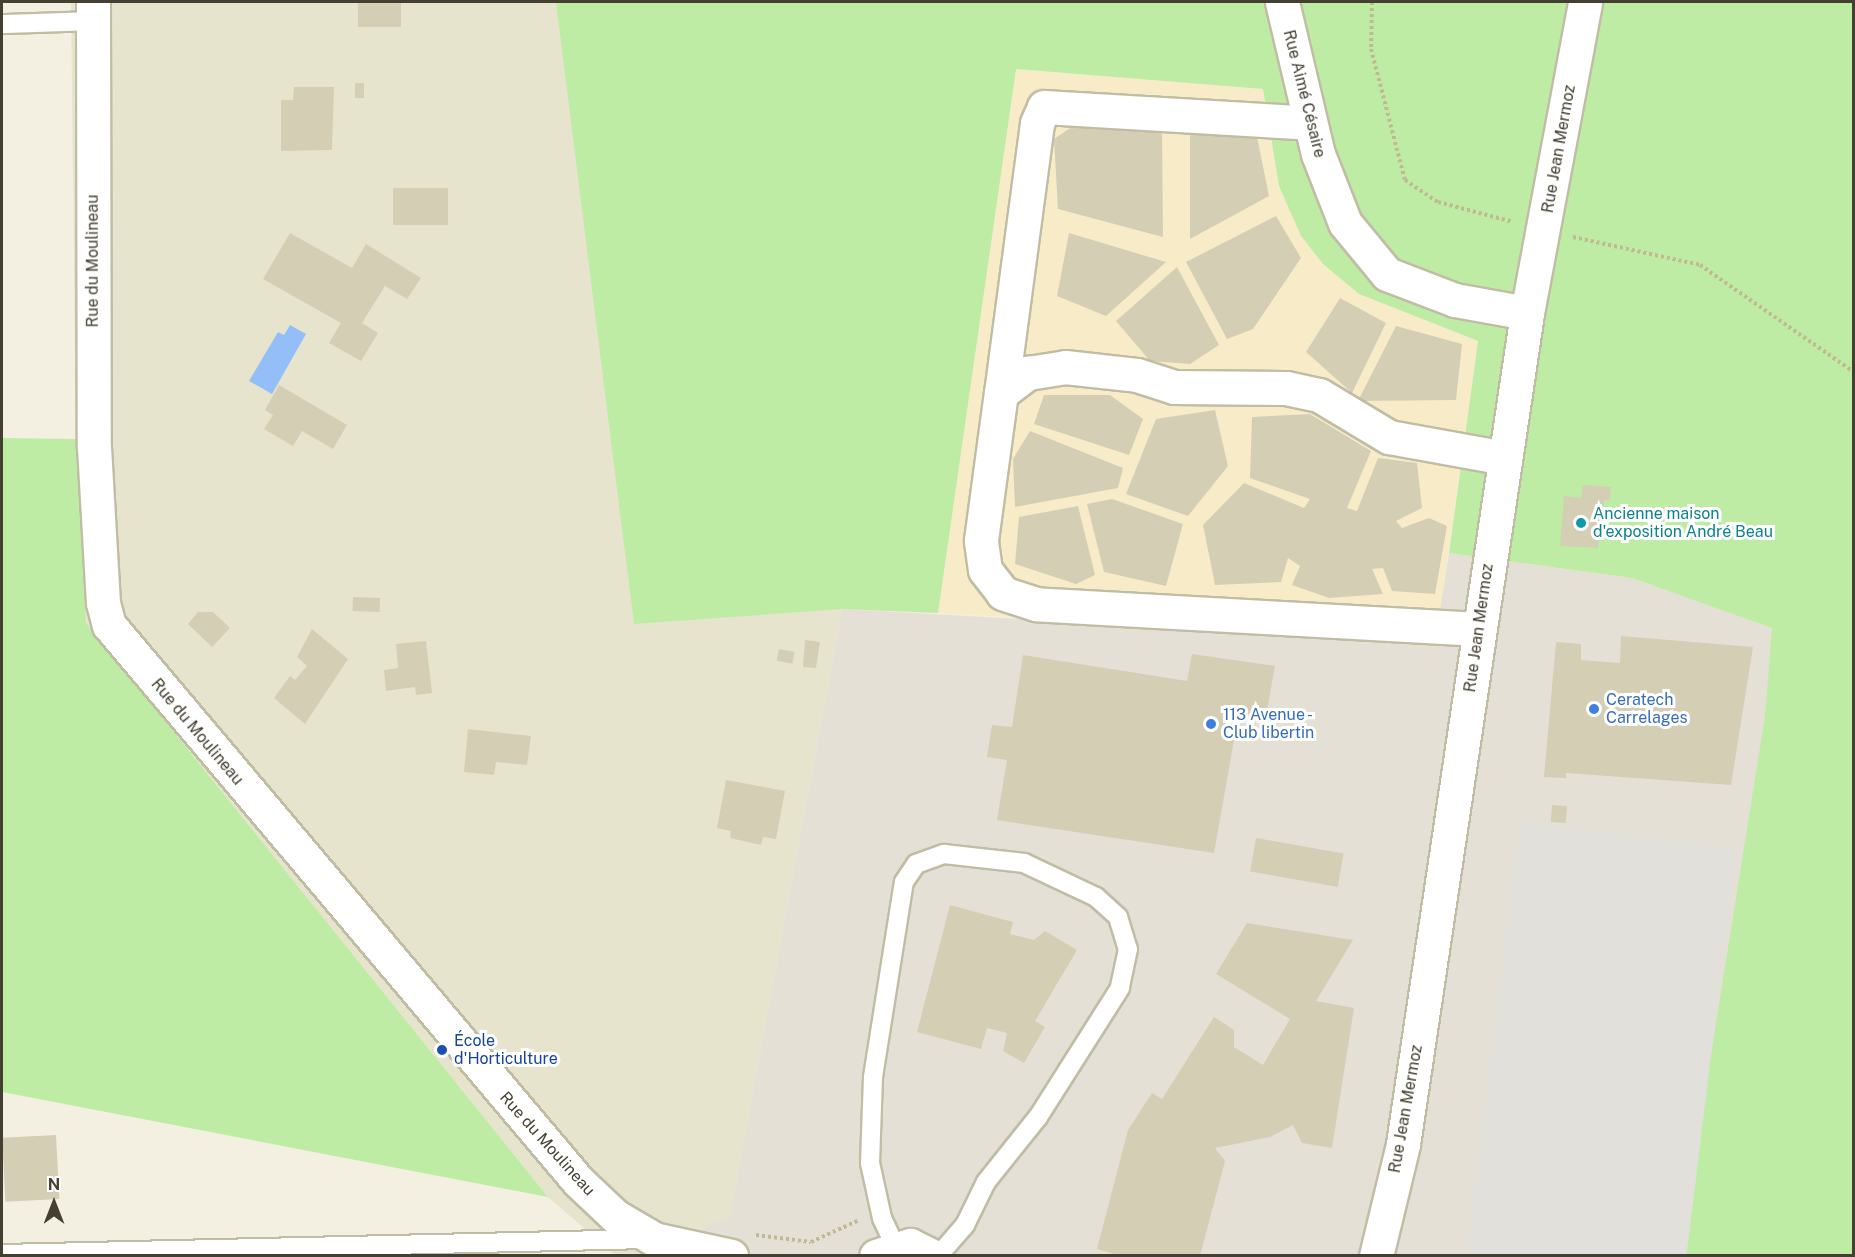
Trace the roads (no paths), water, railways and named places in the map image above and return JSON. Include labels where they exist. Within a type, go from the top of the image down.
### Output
[{"type":"street","name":"Rue Aimé Césaire","points":[[1282,2],[1310,123],[1345,223],[1387,274],[1455,300],[1527,313]]},
{"type":"street","name":"Rue Jean Mermoz","points":[[1376,1256],[1403,1144],[1527,313],[1545,230],[1585,2]]},
{"type":"street","name":"Rue du Moulineau","points":[[93,11],[94,447],[102,603],[109,625],[578,1181],[615,1216],[654,1239],[740,1245]]},
{"type":"street","points":[[1310,123],[1044,107],[1037,123],[981,540],[986,570],[1003,593],[1036,604],[1479,630]]},
{"type":"street","points":[[1001,393],[1028,374],[1065,367],[1137,375],[1174,387],[1286,388],[1319,395],[1389,437],[1505,458]]},
{"type":"street","points":[[886,1251],[910,1245],[933,1256]]},
{"type":"lane","points":[[2,24],[93,11]]},
{"type":"lane","points":[[886,1251],[870,1163],[873,1077],[896,909],[916,864],[944,854],[1024,863],[1096,897],[1118,917],[1128,949],[1120,988],[1038,1117],[986,1182],[965,1225],[938,1256]]},
{"type":"lane","points":[[2,1254],[654,1239]]},
{"type":"water","points":[[290,325],[306,334],[272,394],[249,381],[278,332],[284,335]]},
{"type":"place","name":"Ancienne maison d'exposition André Beau","points":[[1581,523]]},
{"type":"place","name":"Ceratech Carrelages","points":[[1594,709]]},
{"type":"place","name":"113 Avenue - Club libertin","points":[[1211,724]]},
{"type":"place","name":"École d'Horticulture","points":[[442,1050]]}]
